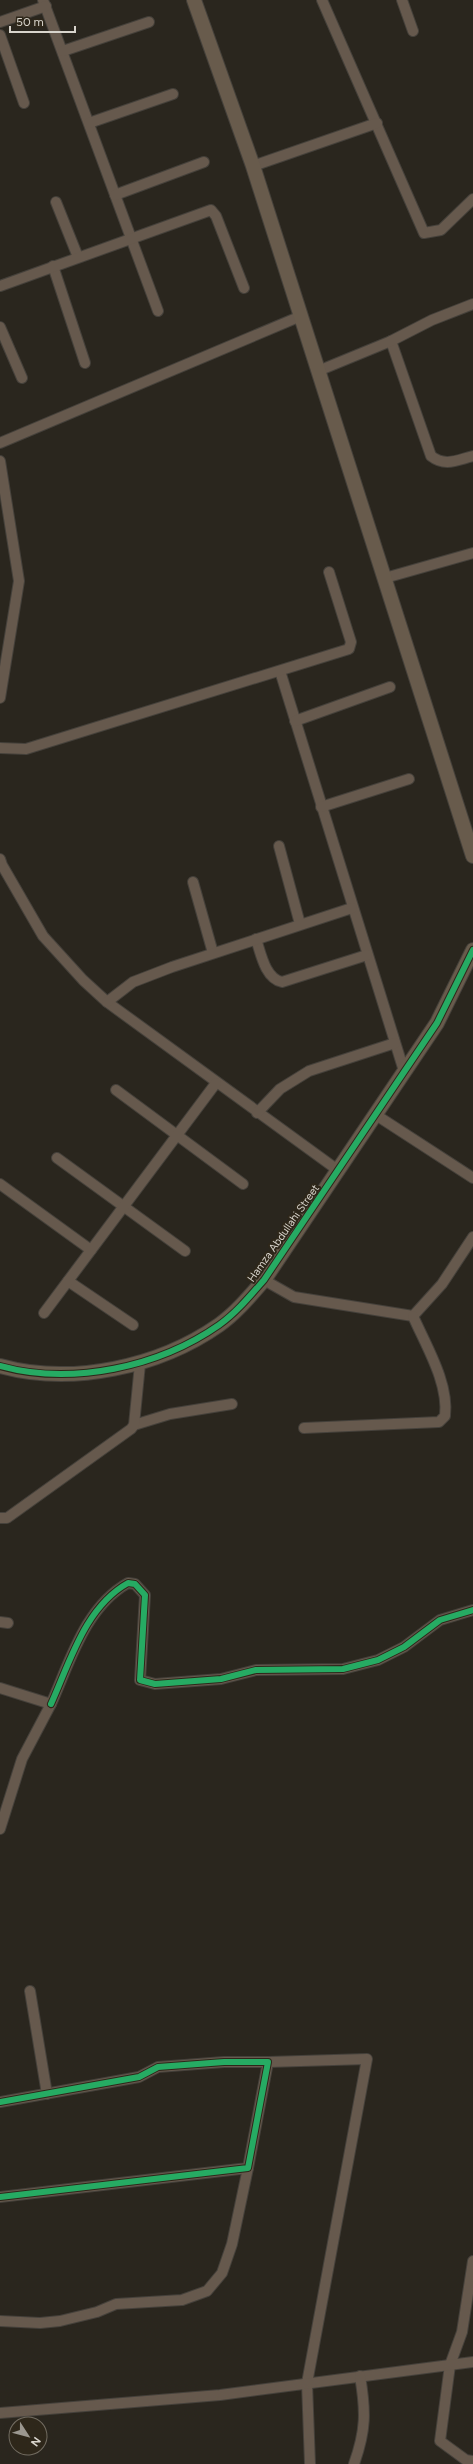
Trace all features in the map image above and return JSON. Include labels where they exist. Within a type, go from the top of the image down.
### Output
[{"type":"main road","points":[[194,0],[253,166],[385,578],[468,822],[473,856]]},
{"type":"main road","name":"Hamza Abdullahi Street","points":[[0,1366],[11,1369],[58,1373],[101,1371],[140,1364],[186,1346],[219,1325],[235,1312],[264,1280],[437,1024],[473,950]]},
{"type":"street","points":[[322,0],[424,233],[441,230],[473,199]]},
{"type":"street","points":[[402,0],[414,31]]},
{"type":"street","points":[[0,22],[44,3],[158,311]]},
{"type":"street","points":[[63,52],[149,22]]},
{"type":"street","points":[[0,35],[24,103]]},
{"type":"street","points":[[89,123],[172,94]]},
{"type":"street","points":[[253,166],[377,123]]},
{"type":"street","points":[[116,196],[204,162]]},
{"type":"street","points":[[56,202],[78,257]]},
{"type":"street","points":[[0,286],[131,237],[211,210],[214,211],[244,288]]},
{"type":"street","points":[[53,266],[85,363]]},
{"type":"street","points":[[318,371],[391,341],[432,320],[473,304]]},
{"type":"street","points":[[0,442],[301,316]]},
{"type":"street","points":[[0,327],[22,378]]},
{"type":"street","points":[[391,341],[431,456],[439,462],[446,463],[473,456]]},
{"type":"street","points":[[0,461],[19,582],[0,698]]},
{"type":"street","points":[[385,578],[473,553]]},
{"type":"street","points":[[0,748],[26,749],[349,649],[351,646],[329,572]]},
{"type":"street","points":[[280,671],[352,908],[404,1071]]},
{"type":"street","points":[[295,721],[390,687]]},
{"type":"street","points":[[321,806],[409,779]]},
{"type":"street","points":[[279,846],[300,924]]},
{"type":"street","points":[[0,859],[43,936],[83,980],[107,1002],[257,1113],[339,1171]]},
{"type":"street","points":[[193,882],[213,953]]},
{"type":"street","points":[[107,1002],[133,982],[213,953],[352,908]]},
{"type":"street","points":[[256,939],[269,975],[274,980],[282,982],[367,955]]},
{"type":"street","points":[[257,1113],[280,1089],[309,1071],[395,1044]]},
{"type":"street","points":[[44,1313],[216,1083]]},
{"type":"street","points":[[116,1090],[243,1184]]},
{"type":"street","points":[[376,1115],[473,1178]]},
{"type":"street","points":[[57,1158],[185,1251]]},
{"type":"street","points":[[0,1184],[91,1250]]},
{"type":"street","points":[[413,1316],[442,1284],[473,1237]]},
{"type":"street","points":[[264,1280],[294,1297],[413,1316]]},
{"type":"street","points":[[68,1281],[133,1326]]},
{"type":"street","points":[[304,1428],[439,1422],[445,1416],[446,1408],[440,1379],[413,1316]]},
{"type":"street","points":[[0,1518],[7,1518],[132,1429],[134,1424],[140,1364]]},
{"type":"street","points":[[134,1424],[170,1414],[232,1404]]},
{"type":"street","points":[[0,1829],[22,1758],[50,1704],[86,1626],[115,1590],[128,1582],[136,1584],[145,1595],[140,1680],[155,1684],[221,1679],[256,1670],[343,1669],[378,1660],[404,1647],[440,1620],[473,1610]]},
{"type":"street","points":[[0,1688],[50,1704]]},
{"type":"street","points":[[30,1991],[47,2094]]},
{"type":"street","points":[[0,2102],[139,2077],[158,2067],[224,2062],[367,2059],[307,2383],[310,2464]]},
{"type":"street","points":[[0,2321],[40,2323],[60,2321],[97,2312],[116,2304],[182,2300],[207,2291],[222,2273],[232,2244],[268,2062]]},
{"type":"street","points":[[0,2197],[248,2168]]},
{"type":"street","points":[[473,2261],[462,2332],[450,2365],[440,2441],[466,2460],[473,2461]]},
{"type":"street","points":[[0,2413],[220,2395],[473,2362]]},
{"type":"street","points":[[354,2464],[362,2441],[366,2410],[360,2376]]},
{"type":"cycle path","points":[[0,1366],[28,1372],[56,1374],[85,1373],[114,1369],[142,1362],[170,1352],[195,1340],[219,1325],[231,1315],[264,1280],[437,1023],[473,950]]},
{"type":"cycle path","points":[[51,1704],[72,1654],[90,1621],[100,1606],[113,1593],[128,1583],[135,1584],[145,1595],[140,1680],[155,1684],[221,1679],[256,1670],[343,1669],[378,1660],[404,1647],[440,1620],[473,1610]]},
{"type":"cycle path","points":[[0,2102],[139,2077],[158,2067],[224,2062],[268,2062],[248,2168],[0,2197]]}]
